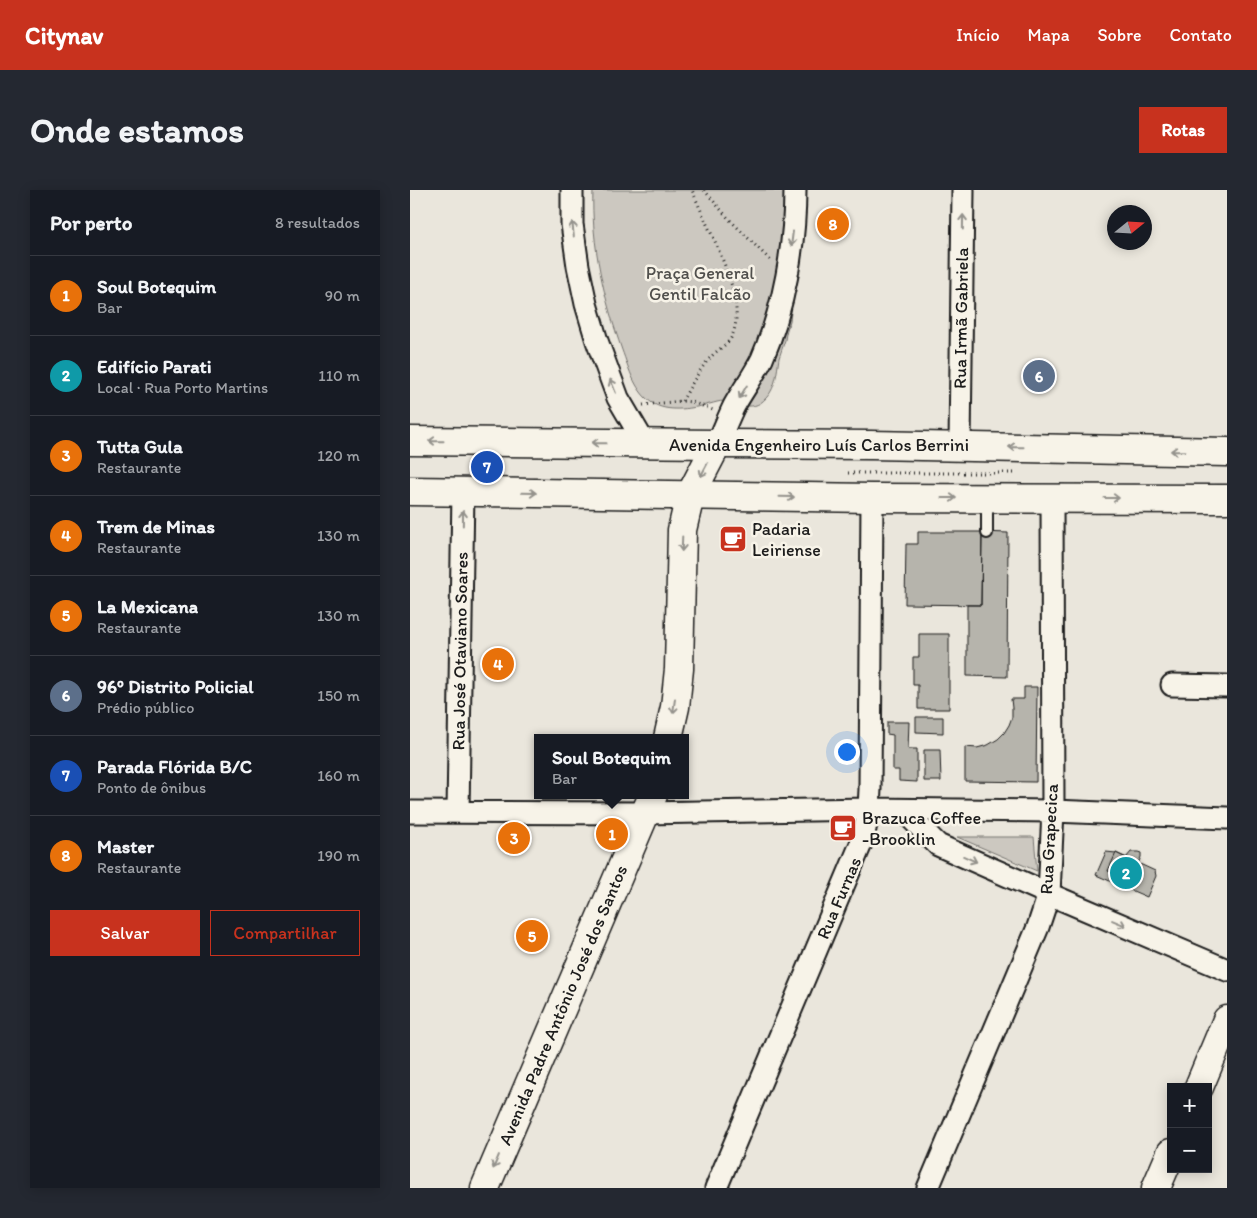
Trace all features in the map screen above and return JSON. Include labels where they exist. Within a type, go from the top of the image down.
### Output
[{"type":"main road","name":"Avenida Engenheiro Luís Carlos Berrini","points":[[410,441],[960,446],[1227,452]]},
{"type":"main road","points":[[669,734],[679,669],[682,530],[690,496],[717,444]]},
{"type":"main road","points":[[410,491],[872,498],[1227,499]]},
{"type":"main road","name":"Avenida Padre Antônio José dos Santos","points":[[485,1188],[649,804]]},
{"type":"main road","points":[[1201,1083],[1227,1020]]},
{"type":"main road","points":[[1156,1188],[1167,1162]]},
{"type":"street","points":[[572,190],[572,224],[586,304],[611,380],[624,408],[645,444]]},
{"type":"street","points":[[717,444],[734,406],[761,361],[772,334],[784,288],[791,247],[795,190]]},
{"type":"street","name":"Rua Irmã Gabriela","points":[[960,446],[963,190]]},
{"type":"street","name":"Rua José Otaviano Soares","points":[[458,812],[463,491]]},
{"type":"street","name":"Rua Furnas","points":[[716,1188],[863,839],[869,809],[872,498]]},
{"type":"street","name":"Rua Grapecica","points":[[928,1188],[1038,927],[1049,894],[1053,811],[1052,498]]},
{"type":"street","points":[[1172,685],[1227,686]]},
{"type":"street","points":[[410,812],[458,812],[649,804],[903,810],[1053,811],[1227,818]]},
{"type":"street","points":[[903,810],[938,845],[1227,970]]},
{"type":"lane","points":[[987,498],[987,533]]},
{"type":"path","points":[[682,401],[701,368],[712,355],[731,340],[736,315],[734,293],[727,270],[692,190]]},
{"type":"path","points":[[704,190],[728,219],[771,261]]},
{"type":"path","points":[[624,408],[682,401],[692,402],[730,416]]},
{"type":"green space","name":"Praça General Gentil Falcão","points":[[593,190],[805,190],[790,321],[779,358],[774,384],[770,393],[761,403],[749,406],[724,401],[686,409],[669,409],[654,404],[642,394],[627,365],[604,291],[594,231]]},
{"type":"green space","points":[[957,837],[1034,837],[1037,871]]},
{"type":"building","points":[[918,532],[982,532],[981,605],[905,604],[906,544],[918,544]]},
{"type":"building","points":[[982,532],[1008,533],[1007,677],[967,676],[967,605],[981,605]]},
{"type":"building","points":[[919,634],[949,634],[949,709],[918,709],[918,685],[913,685],[913,657],[919,657]]},
{"type":"building","points":[[1024,687],[1037,687],[1036,782],[965,781],[965,747],[977,748],[988,745],[1004,733],[1012,717],[1011,699],[1024,699]]},
{"type":"building","points":[[916,717],[943,717],[943,733],[916,732]]},
{"type":"building","points":[[887,722],[909,722],[908,749],[917,749],[917,782],[899,781],[899,770],[893,770],[893,735],[887,734]]},
{"type":"building","points":[[924,750],[940,750],[941,781],[924,781]]},
{"type":"building","points":[[1106,852],[1116,853],[1155,871],[1156,876],[1147,897],[1096,875]]},
{"type":"building","points":[[1131,852],[1141,853],[1141,857],[1130,881],[1108,871],[1116,853],[1126,858]]},
{"type":"place","name":"Master","points":[[833,224]]},
{"type":"place","name":"96º Distrito Policial","points":[[1039,376]]},
{"type":"place","name":"Parada Flórida B/C","points":[[487,467]]},
{"type":"place","name":"Padaria Leiriense","points":[[733,539]]},
{"type":"place","name":"Trem de Minas","points":[[498,664]]},
{"type":"place","name":"Brazuca Coffee -Brooklin","points":[[843,828]]},
{"type":"place","name":"Soul Botequim","points":[[612,834]]},
{"type":"place","name":"Tutta Gula","points":[[514,838]]},
{"type":"place","name":"Edifício Parati","points":[[1126,873]]},
{"type":"place","name":"La Mexicana","points":[[532,936]]}]
